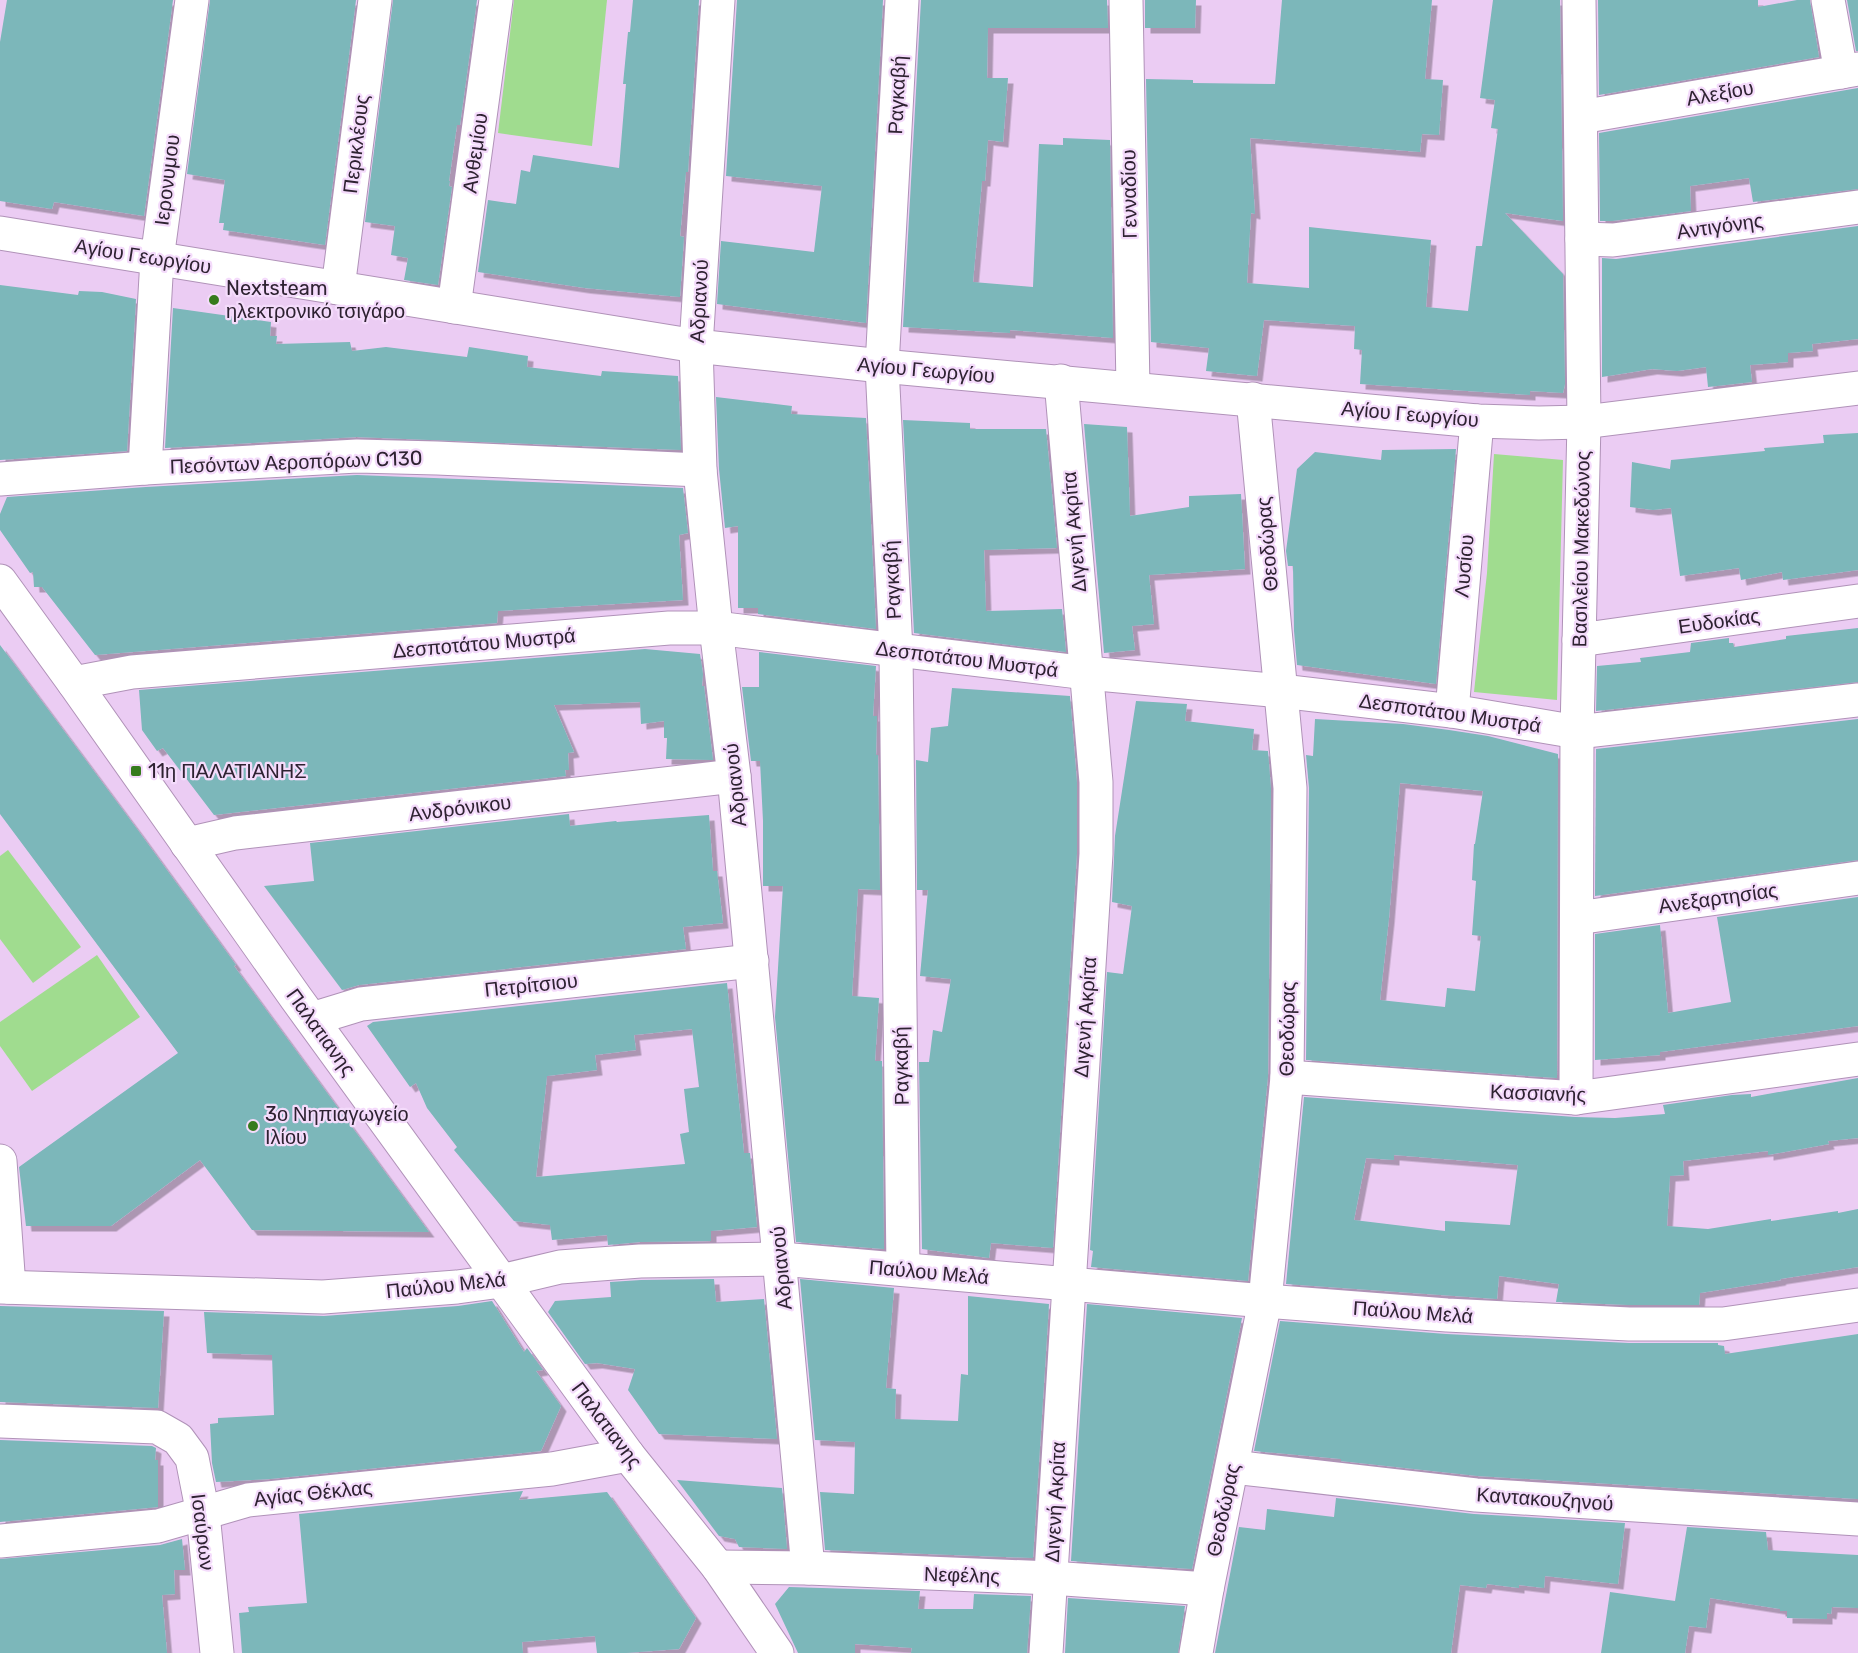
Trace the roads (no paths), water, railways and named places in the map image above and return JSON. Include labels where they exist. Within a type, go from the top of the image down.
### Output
[{"type":"street","name":"Ιερονυμου","points":[[145,468],[157,259],[192,0]]},
{"type":"street","name":"Περικλέους","points":[[338,288],[375,0]]},
{"type":"street","name":"Ανθεμίου","points":[[454,307],[496,0]]},
{"type":"street","name":"Αδριανού","points":[[717,0],[696,346],[700,470],[734,776],[781,1259],[808,1568]]},
{"type":"street","name":"Ραγκαβή","points":[[902,0],[882,366],[896,651],[903,1269]]},
{"type":"street","name":"Γενναδίου","points":[[1126,0],[1133,388]]},
{"type":"street","name":"Βασιλείου Μακεδώνος","points":[[1576,1098],[1577,732],[1584,422],[1579,0]]},
{"type":"street","points":[[1827,0],[1850,71]]},
{"type":"street","name":"Αλεξίου","points":[[1581,117],[1850,71]]},
{"type":"street","name":"Αντιγόνης","points":[[1582,239],[1613,240],[1858,207]]},
{"type":"street","name":"Αγίου Γεωργίου","points":[[0,233],[696,346],[882,366],[1477,421],[1584,422],[1858,388]]},
{"type":"street","name":"Διγενή Ακρίτα","points":[[1046,1653],[1096,854],[1096,782],[1061,381]]},
{"type":"street","name":"Θεοδώρας","points":[[1196,1653],[1265,1301],[1287,1077],[1290,788],[1253,399]]},
{"type":"street","name":"Λυσίου","points":[[1452,711],[1477,421]]},
{"type":"street","name":"Πεσόντων Αεροπόρων C130","points":[[0,478],[357,456],[700,470]]},
{"type":"street","name":"Παλατιανης","points":[[0,581],[501,1281],[628,1455],[718,1567],[766,1652]]},
{"type":"street","name":"Ευδοκίας","points":[[1579,640],[1858,601]]},
{"type":"street","name":"Δεσποτάτου Μυστρά","points":[[74,683],[132,672],[669,628],[716,628],[1087,673],[1281,691],[1452,711],[1577,732],[1858,700]]},
{"type":"street","name":"Ανδρόνικου","points":[[187,844],[235,833],[734,776]]},
{"type":"street","name":"Ανεξαρτησίας","points":[[1577,918],[1858,878]]},
{"type":"street","name":"Πετρίτσιου","points":[[312,1019],[361,1004],[752,961]]},
{"type":"street","name":"Κασσιανής","points":[[1287,1077],[1576,1098],[1858,1059]]},
{"type":"street","points":[[0,1161],[4,1287]]},
{"type":"street","name":"Παύλου Μελά","points":[[4,1287],[323,1297],[457,1287],[501,1281],[560,1268],[640,1261],[781,1259],[1447,1315],[1629,1324],[1723,1324],[1858,1305]]},
{"type":"street","name":"Ισαύρων","points":[[0,1421],[157,1427],[178,1439],[192,1458],[203,1514],[217,1653]]},
{"type":"street","name":"Αγίας Θέκλας","points":[[0,1541],[158,1526],[248,1500],[552,1469],[628,1455]]},
{"type":"street","name":"Καντακουζηνού","points":[[1233,1467],[1476,1495],[1858,1519]]},
{"type":"street","name":"Νεφέλης","points":[[718,1567],[808,1568],[1051,1578],[1207,1588]]},
{"type":"place","name":"Nextsteam ηλεκτρονικό τσιγάρο","points":[[214,300]]},
{"type":"place","name":"11η ΠΑΛΑΤΙΑΝΗΣ","points":[[136,771]]},
{"type":"place","name":"3ο Νηπιαγωγείο Ιλίου","points":[[253,1126]]}]
